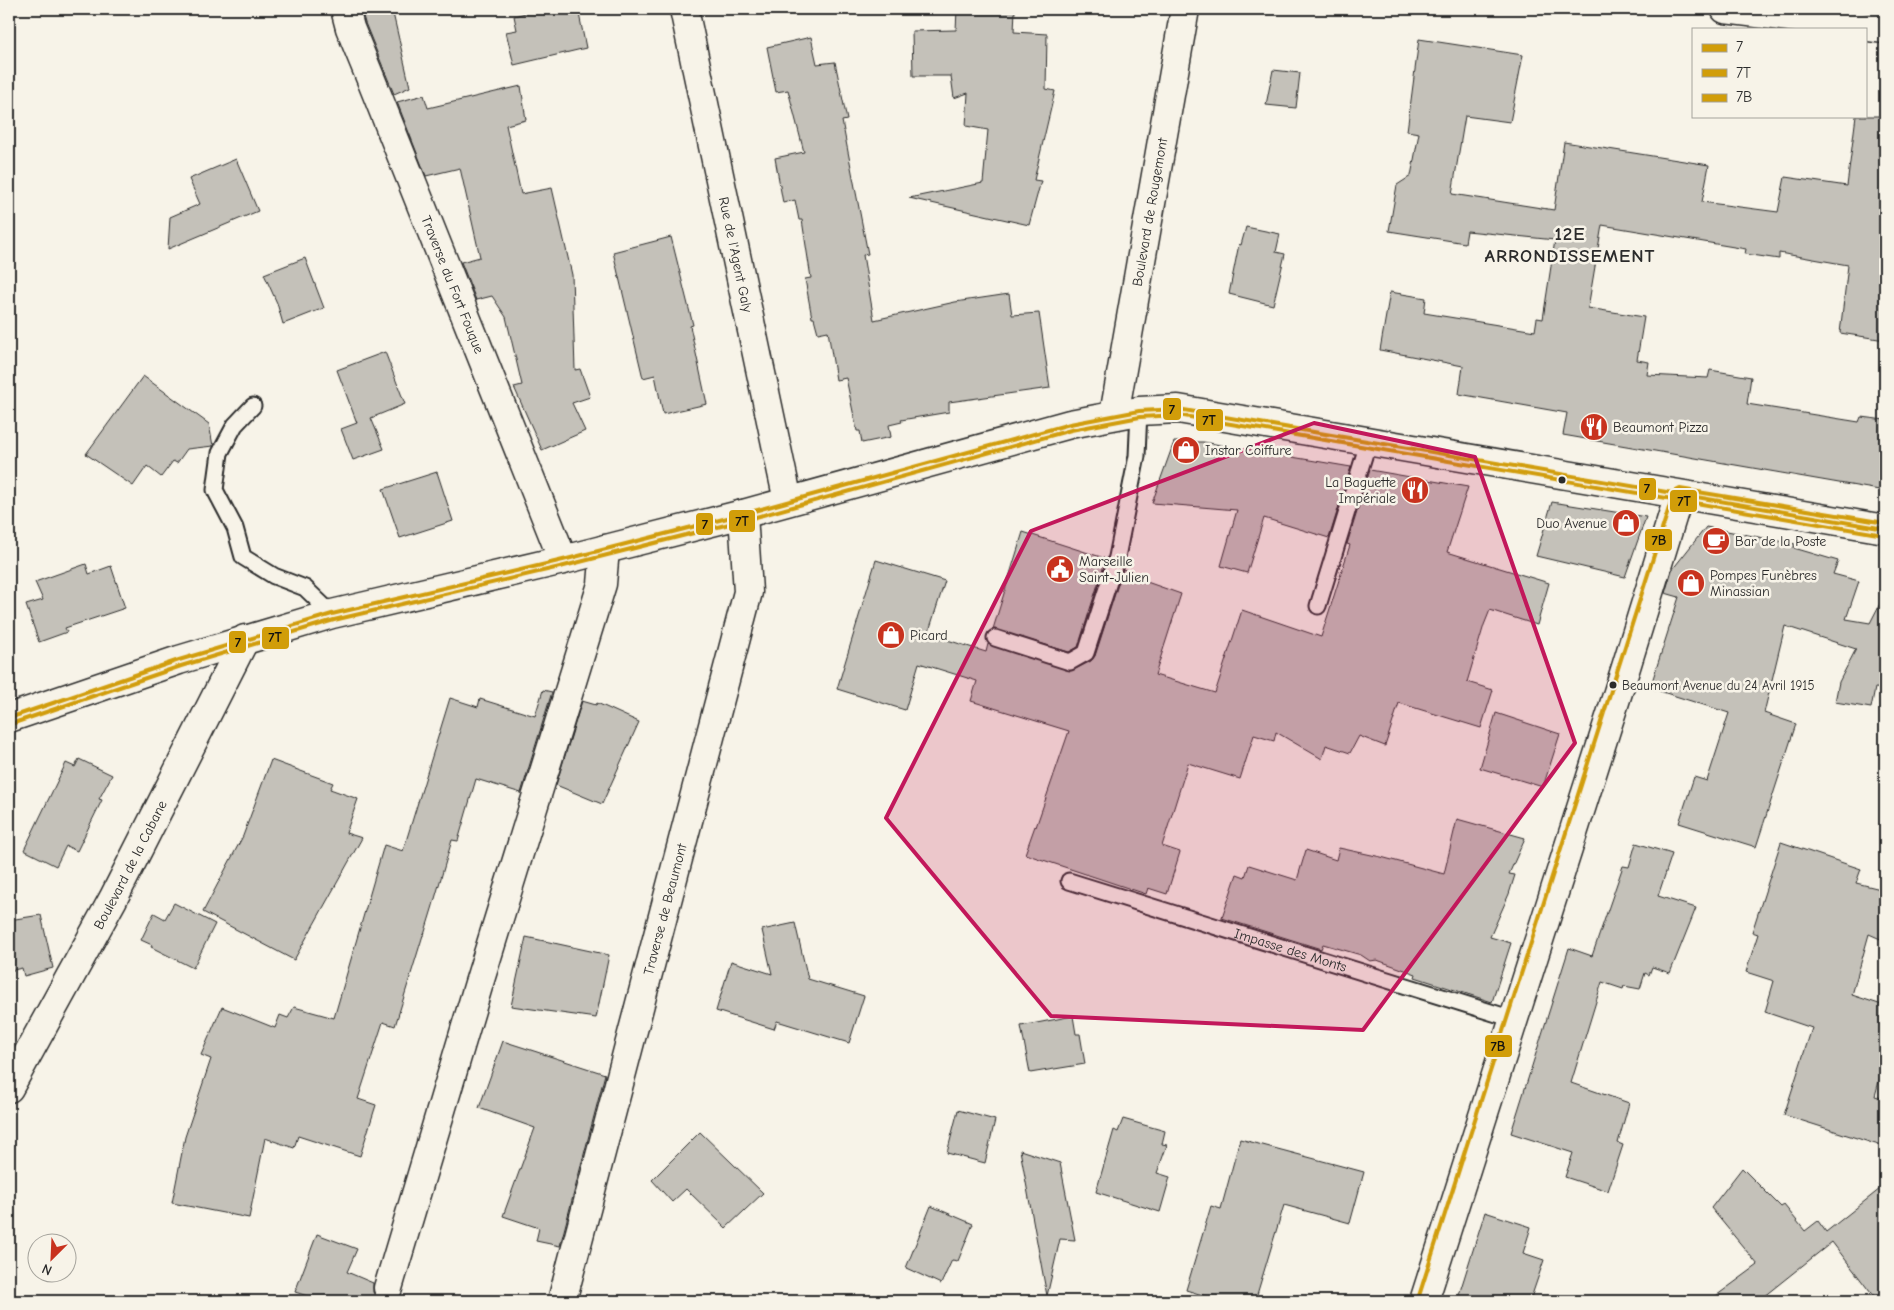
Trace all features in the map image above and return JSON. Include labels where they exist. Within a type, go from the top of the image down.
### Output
[{"type":"street","name":"Traverse du Fort Fouque","points":[[345,9],[350,28],[563,560]]},
{"type":"street","name":"Rue de l'Agent Galy","points":[[684,9],[788,501]]},
{"type":"street","name":"Boulevard de Rougemont","points":[[1127,413],[1185,9]]},
{"type":"street","points":[[1725,9],[1885,29]]},
{"type":"street","points":[[9,718],[245,639],[332,614],[563,560],[743,514],[1055,428],[1127,413],[1178,409],[1369,440],[1562,476],[1885,529]]},
{"type":"street","points":[[1424,1301],[1626,667],[1679,494]]},
{"type":"street","name":"Traverse de Beaumont","points":[[562,1301],[748,592],[743,514]]},
{"type":"street","points":[[388,1288],[481,974],[602,584],[605,549]]},
{"type":"street","name":"Boulevard de la Cabane","points":[[9,1088],[113,899],[245,639]]},
{"type":"lane","points":[[253,406],[235,425],[220,453],[215,490],[235,528],[242,556],[274,576],[305,588],[332,614]]},
{"type":"lane","points":[[995,638],[1070,662],[1086,653],[1117,557],[1136,456],[1127,413]]},
{"type":"lane","points":[[1318,606],[1369,440]]},
{"type":"lane","name":"Impasse des Monts","points":[[1069,881],[1513,1019]]},
{"type":"highlighted area","points":[[1314,423],[1475,457],[1575,743],[1363,1030],[1051,1016],[886,818],[1031,531]]},
{"type":"building","points":[[361,9],[392,9],[410,87],[394,94]]},
{"type":"building","points":[[541,9],[578,9],[586,48],[514,65],[506,32],[517,30],[514,16]]},
{"type":"building","points":[[957,9],[1015,9],[1014,32],[1047,34],[1046,89],[1055,91],[1034,180],[1041,181],[1029,225],[909,198],[983,183],[988,130],[966,126],[968,93],[954,98],[951,76],[913,76],[912,31],[956,30]]},
{"type":"building","points":[[811,37],[817,64],[835,62],[847,120],[842,121],[868,254],[863,255],[874,320],[955,302],[1009,294],[1012,315],[1039,313],[1050,388],[949,402],[949,412],[901,420],[902,422],[889,425],[891,437],[862,443],[860,431],[857,431],[846,378],[836,380],[828,331],[818,333],[814,318],[812,318],[805,279],[811,278],[802,220],[799,220],[795,200],[783,203],[775,158],[804,152],[788,90],[776,92],[767,47]]},
{"type":"building","points":[[1419,39],[1523,55],[1510,122],[1465,116],[1452,194],[1554,210],[1564,142],[1709,165],[1702,202],[1778,212],[1785,177],[1847,186],[1856,118],[1885,116],[1885,340],[1840,333],[1848,265],[1779,253],[1779,259],[1745,254],[1746,249],[1602,225],[1588,308],[1644,317],[1637,360],[1649,362],[1647,375],[1708,378],[1710,370],[1751,377],[1747,404],[1859,422],[1861,417],[1885,420],[1885,491],[1563,435],[1567,413],[1459,394],[1463,366],[1380,350],[1390,292],[1426,298],[1424,313],[1535,331],[1537,318],[1543,319],[1555,240],[1467,231],[1465,243],[1389,231],[1397,185],[1411,176],[1419,133],[1407,131]]},
{"type":"building","points":[[1273,70],[1300,73],[1296,108],[1266,105]]},
{"type":"building","points":[[521,86],[526,120],[506,125],[521,194],[552,188],[572,275],[575,370],[580,369],[590,397],[572,403],[585,431],[542,450],[514,387],[522,385],[506,317],[492,296],[476,300],[461,262],[480,257],[460,168],[426,176],[397,102],[424,95],[428,108]]},
{"type":"building","points":[[236,159],[258,211],[168,249],[170,217],[200,204],[189,179]]},
{"type":"building","points":[[1246,227],[1280,234],[1276,252],[1285,254],[1273,305],[1229,294],[1239,244],[1241,245]]},
{"type":"building","points":[[671,237],[693,325],[690,326],[707,404],[663,414],[655,375],[643,378],[613,252]]},
{"type":"building","points":[[305,258],[324,308],[283,324],[277,303],[264,274]]},
{"type":"building","points":[[385,352],[405,404],[371,418],[384,449],[353,460],[341,429],[357,423],[337,370]]},
{"type":"building","points":[[143,376],[209,424],[213,446],[187,449],[177,463],[173,461],[161,477],[147,466],[133,486],[86,454]]},
{"type":"building","points":[[1174,442],[1203,442],[1351,467],[1329,538],[1264,518],[1247,573],[1221,566],[1237,510],[1152,503]]},
{"type":"building","points":[[1370,470],[1468,487],[1447,552],[1549,583],[1537,625],[1490,610],[1467,682],[1493,690],[1481,728],[1399,703],[1385,746],[1359,736],[1350,753],[1326,745],[1322,759],[1276,732],[1274,741],[1254,735],[1240,779],[1188,763],[1162,846],[1180,852],[1167,894],[1148,888],[1146,894],[1025,854],[1069,731],[971,701],[977,681],[919,663],[905,710],[837,689],[876,560],[945,581],[928,634],[986,652],[988,644],[1071,671],[1091,661],[1095,656],[1123,569],[1145,577],[1144,581],[1181,594],[1155,675],[1215,693],[1242,610],[1321,637],[1350,545],[1347,544]]},
{"type":"building","points":[[437,472],[453,521],[400,538],[383,489]]},
{"type":"building","points":[[1552,502],[1646,517],[1625,577],[1536,556]]},
{"type":"building","points":[[1706,527],[1795,544],[1794,548],[1838,561],[1833,574],[1859,581],[1846,619],[1870,623],[1885,594],[1885,689],[1875,688],[1871,708],[1835,702],[1839,682],[1856,649],[1785,626],[1764,713],[1796,724],[1756,847],[1679,823],[1694,777],[1707,781],[1729,713],[1650,688],[1679,597],[1665,593],[1672,570]]},
{"type":"building","points":[[1023,532],[1104,558],[1103,561],[1105,562],[1078,647],[1069,652],[993,629]]},
{"type":"building","points":[[86,564],[89,574],[111,566],[125,608],[65,628],[67,632],[39,642],[26,605],[43,600],[35,582]]},
{"type":"building","points":[[543,690],[552,692],[521,793],[476,779],[458,841],[452,840],[395,1026],[383,1022],[358,1099],[376,1105],[360,1156],[298,1136],[294,1148],[265,1138],[249,1218],[172,1203],[185,1137],[211,1059],[201,1055],[222,1007],[275,1028],[280,1015],[288,1018],[294,1007],[334,1018],[384,845],[403,851],[450,698],[478,707],[480,699],[535,716]]},
{"type":"building","points":[[582,701],[596,705],[597,703],[639,722],[602,804],[556,785]]},
{"type":"building","points":[[1496,713],[1560,734],[1543,787],[1480,768]]},
{"type":"building","points":[[79,759],[112,775],[99,799],[102,800],[77,851],[66,846],[56,866],[24,850],[66,763],[75,767]]},
{"type":"building","points":[[271,760],[333,783],[330,789],[358,799],[346,833],[362,838],[294,960],[203,912],[243,836]]},
{"type":"building","points":[[1457,819],[1525,838],[1509,874],[1515,875],[1509,894],[1490,937],[1511,943],[1492,1002],[1415,977],[1416,974],[1377,960],[1370,961],[1361,955],[1323,944],[1321,949],[1222,918],[1237,874],[1245,877],[1249,865],[1297,880],[1306,850],[1336,860],[1339,848],[1444,874]]},
{"type":"building","points":[[1781,842],[1861,869],[1856,883],[1885,890],[1885,941],[1869,934],[1852,995],[1885,1006],[1885,1059],[1875,1096],[1885,1099],[1885,1147],[1784,1115],[1812,1028],[1765,1012],[1774,981],[1746,972],[1758,934],[1752,932]]},
{"type":"building","points":[[1636,843],[1672,854],[1658,896],[1696,908],[1670,973],[1652,967],[1649,975],[1645,973],[1640,989],[1624,986],[1623,989],[1602,982],[1571,1083],[1629,1103],[1618,1143],[1623,1145],[1608,1191],[1565,1177],[1573,1153],[1511,1133],[1569,948],[1592,956],[1623,866],[1629,867]]},
{"type":"building","points":[[174,903],[215,924],[193,968],[141,940],[154,913],[165,919]]},
{"type":"building","points":[[41,915],[53,968],[24,976],[22,968],[9,971],[9,920]]},
{"type":"building","points":[[795,923],[808,979],[864,996],[849,1043],[777,1021],[774,1029],[716,1011],[731,961],[772,974],[762,930]]},
{"type":"building","points":[[526,937],[609,955],[596,1018],[511,1006]]},
{"type":"building","points":[[1073,1016],[1076,1034],[1080,1034],[1085,1064],[1030,1073],[1021,1026]]},
{"type":"building","points":[[503,1041],[605,1074],[560,1246],[536,1241],[539,1228],[503,1216],[535,1128],[479,1108]]},
{"type":"building","points":[[958,1110],[995,1120],[985,1163],[947,1153]]},
{"type":"building","points":[[1123,1119],[1165,1131],[1162,1144],[1167,1145],[1157,1173],[1170,1177],[1160,1212],[1096,1192],[1114,1130],[1118,1132]]},
{"type":"building","points":[[700,1132],[763,1193],[726,1228],[686,1189],[672,1202],[652,1180]]},
{"type":"building","points":[[1240,1139],[1364,1172],[1350,1223],[1284,1205],[1255,1301],[1222,1301],[1186,1290],[1211,1206],[1221,1209]]},
{"type":"building","points":[[1020,1150],[1060,1163],[1075,1240],[1060,1239],[1047,1296]]},
{"type":"building","points":[[1742,1168],[1781,1207],[1784,1205],[1805,1231],[1818,1221],[1826,1232],[1885,1185],[1885,1301],[1877,1301],[1832,1242],[1758,1301],[1709,1301],[1758,1265],[1711,1208]]},
{"type":"building","points":[[931,1206],[973,1224],[958,1261],[952,1260],[941,1284],[906,1268]]},
{"type":"building","points":[[1485,1212],[1531,1227],[1523,1253],[1544,1260],[1530,1301],[1457,1301]]},
{"type":"building","points":[[317,1234],[357,1249],[347,1272],[373,1283],[373,1292],[376,1298],[381,1301],[323,1301],[295,1292]]},
{"type":"transit line","name":"7","points":[[9,718],[179,660],[332,614],[563,560],[743,514],[1070,424],[1139,411],[1178,409],[1885,529]]},
{"type":"transit line","name":"7T","points":[[11,724],[181,666],[334,620],[564,566],[745,520],[1071,430],[1140,417],[1178,415],[1884,535]]},
{"type":"transit line","name":"7B","points":[[1418,1299],[1674,492],[1680,489],[1885,523]]},
{"type":"place","name":"Beaumont Pizza","points":[[1594,427]]},
{"type":"place","name":"Instar Coiffure","points":[[1186,450]]},
{"type":"place","name":"La Baguette Impériale","points":[[1415,490]]},
{"type":"place","name":"Duo Avenue","points":[[1626,523]]},
{"type":"place","name":"Bar de la Poste","points":[[1716,541]]},
{"type":"place","name":"Marseille Saint-Julien","points":[[1060,569]]},
{"type":"place","name":"Pompes Funèbres Minassian","points":[[1691,583]]},
{"type":"place","name":"Picard","points":[[891,635]]},
{"type":"place","name":"Beaumont Avenue du 24 Avril 1915","points":[[1613,685]]},
{"type":"district","name":"12E ARRONDISSEMENT","points":[[1570,245]]}]
